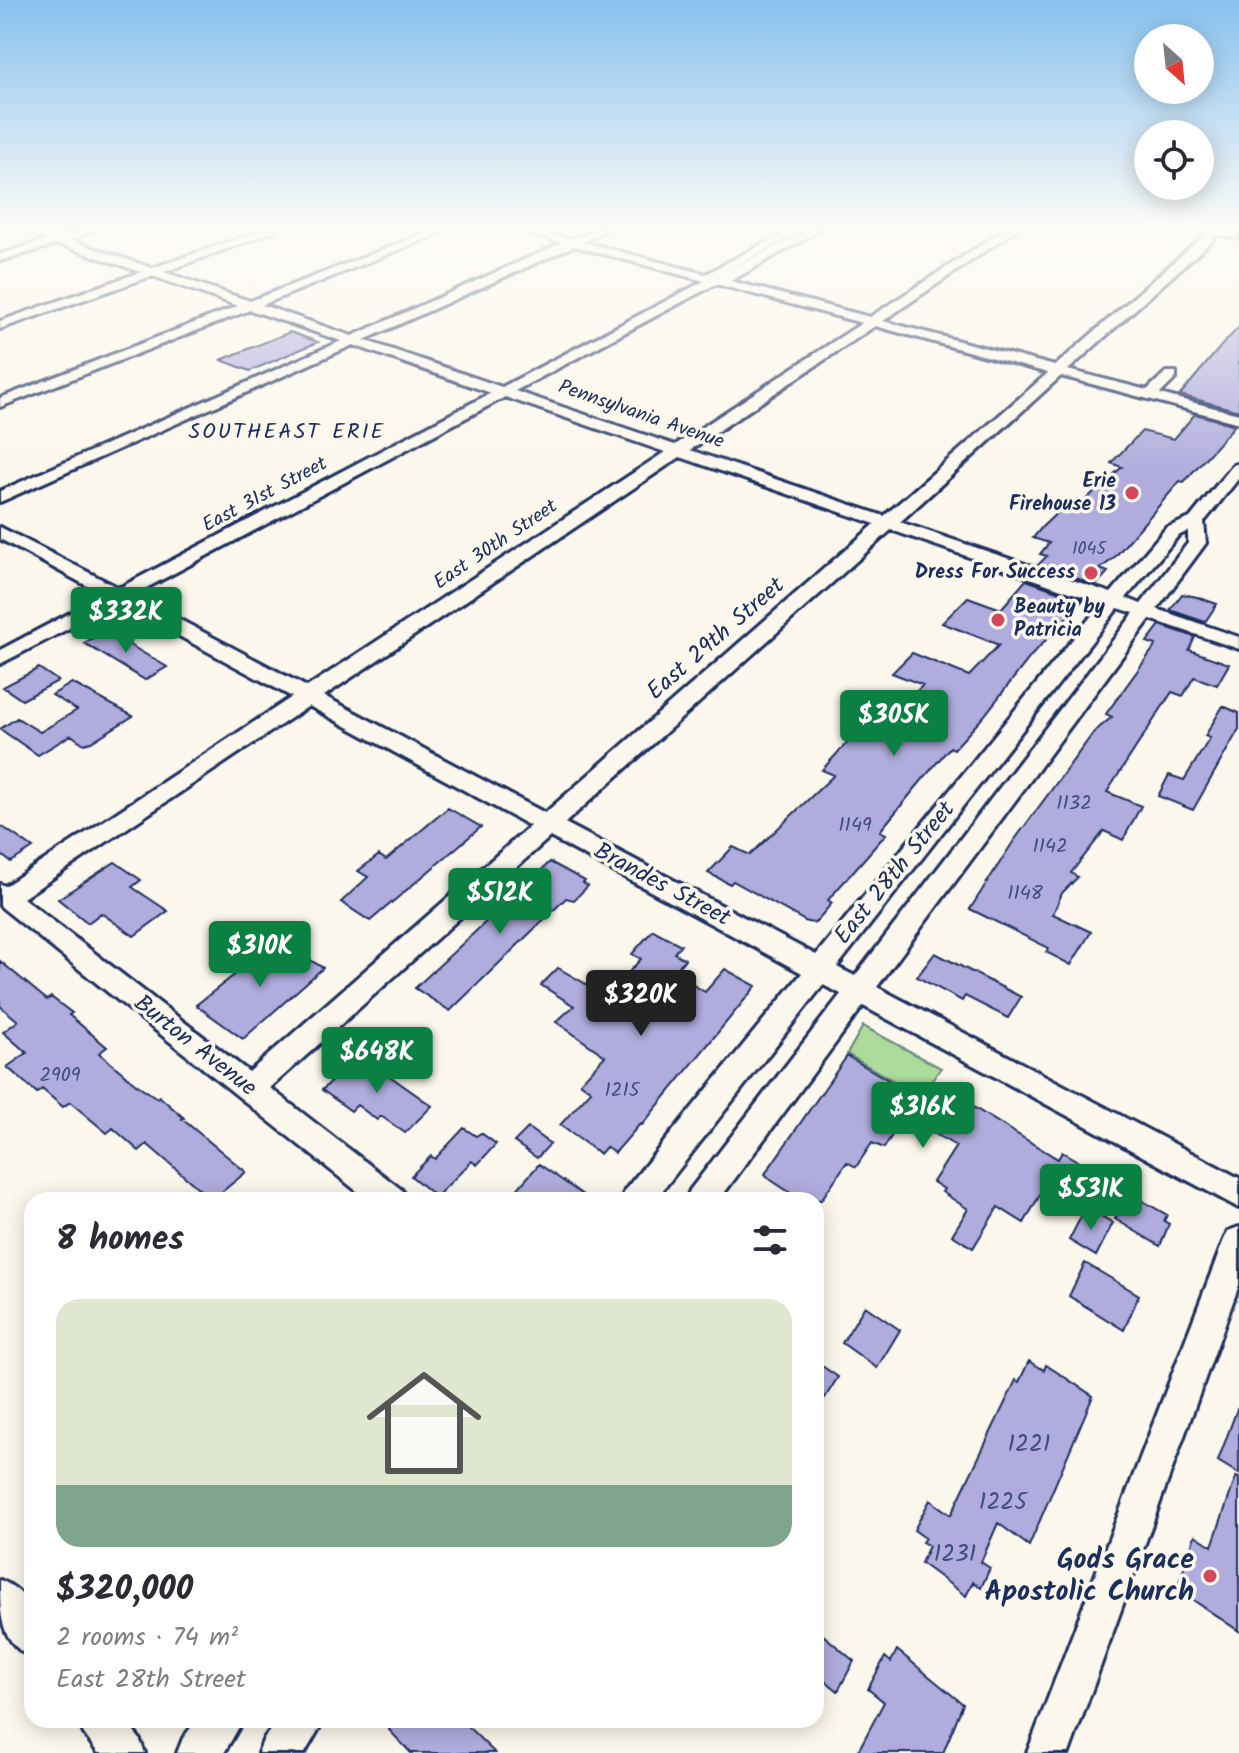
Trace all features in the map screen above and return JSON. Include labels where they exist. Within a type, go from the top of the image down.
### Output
[{"type":"street","points":[[0,325],[38,312]]},
{"type":"street","points":[[0,403],[233,312]]},
{"type":"street","name":"Pennsylvania Avenue","points":[[270,312],[1239,643]]},
{"type":"street","points":[[0,497],[416,312]]},
{"type":"street","name":"East 31st Street","points":[[0,658],[655,312]]},
{"type":"street","points":[[834,312],[1239,419]]},
{"type":"street","name":"East 30th Street","points":[[3,895],[887,312]]},
{"type":"street","name":"East 29th Street","points":[[250,1089],[1124,312]]},
{"type":"street","points":[[1150,395],[1171,375]]},
{"type":"street","name":"East 28th Street","points":[[642,1192],[1115,601],[1172,532],[1196,522],[1239,468]]},
{"type":"street","name":"East 28th Street","points":[[707,1192],[1197,543],[1196,522]]},
{"type":"street","name":"Brandes Street","points":[[0,532],[1239,1194]]},
{"type":"street","name":"Burton Avenue","points":[[3,895],[381,1192]]},
{"type":"street","points":[[1048,1753],[1239,1242]]},
{"type":"street","points":[[0,1599],[24,1628]]},
{"type":"street","points":[[104,1728],[124,1753]]},
{"type":"street","points":[[198,1753],[217,1728]]},
{"type":"street","points":[[279,1753],[298,1728]]},
{"type":"green space","points":[[863,1026],[941,1068],[920,1096],[847,1054]]},
{"type":"building","points":[[1239,327],[1239,411],[1180,395],[1221,346]]},
{"type":"building","points":[[290,332],[318,342],[250,371],[221,360]]},
{"type":"building","points":[[1195,414],[1235,425],[1184,482],[1180,481],[1114,558],[1100,569],[1108,572],[1096,585],[1038,565],[1047,556],[1040,554],[1049,543],[1033,538],[1042,527],[1063,507],[1074,510],[1122,467],[1111,463],[1142,431],[1174,439]]},
{"type":"building","points":[[1026,580],[1083,600],[1031,656],[984,716],[954,749],[950,747],[913,791],[880,831],[886,834],[828,900],[832,903],[815,923],[807,922],[733,881],[730,884],[708,873],[733,847],[750,855],[834,775],[822,770],[844,746],[863,731],[871,735],[923,685],[892,673],[912,653],[969,676],[999,645],[942,623],[968,597],[1001,609]]},
{"type":"building","points":[[1182,594],[1217,604],[1205,622],[1170,610]]},
{"type":"building","points":[[1160,625],[1195,637],[1189,650],[1229,664],[1217,685],[1194,677],[1183,696],[1172,692],[1107,792],[1141,806],[1123,840],[1104,831],[1071,873],[1078,877],[1062,893],[1053,914],[1091,932],[1071,965],[1046,952],[1049,948],[970,909],[1013,842],[1094,732],[1112,717],[1106,714],[1156,645],[1147,642]]},
{"type":"building","points":[[106,631],[167,667],[145,680],[84,643]]},
{"type":"building","points":[[39,668],[58,681],[22,700],[3,687]]},
{"type":"building","points":[[72,683],[133,716],[91,742],[84,744],[71,735],[38,755],[0,729],[17,718],[40,732],[77,710],[52,695]]},
{"type":"building","points":[[1223,706],[1239,713],[1239,729],[1193,810],[1158,796],[1169,775],[1184,780],[1210,738],[1205,736]]},
{"type":"building","points":[[448,808],[481,827],[370,921],[341,902],[368,877],[358,871],[379,855],[386,860]]},
{"type":"building","points":[[0,825],[33,848],[11,862],[0,854]]},
{"type":"building","points":[[115,862],[141,880],[132,887],[168,911],[134,936],[101,913],[88,923],[58,899]]},
{"type":"building","points":[[550,862],[585,881],[583,883],[588,886],[574,900],[566,898],[450,1011],[415,988]]},
{"type":"building","points":[[653,930],[681,945],[674,953],[685,959],[673,973],[705,992],[725,969],[756,986],[642,1125],[615,1153],[606,1147],[600,1154],[560,1125],[591,1091],[580,1083],[605,1056],[556,1022],[574,1006],[541,985],[558,968],[607,996],[641,959],[632,954]]},
{"type":"building","points":[[279,940],[323,968],[243,1039],[196,1005]]},
{"type":"building","points":[[935,953],[1021,997],[1008,1018],[965,996],[962,1001],[917,977]]},
{"type":"building","points":[[0,961],[47,1000],[51,997],[72,1013],[69,1015],[107,1047],[99,1053],[136,1084],[157,1098],[159,1096],[246,1172],[222,1192],[203,1192],[147,1144],[139,1151],[113,1128],[107,1133],[70,1102],[63,1107],[42,1089],[37,1093],[7,1067],[27,1053],[3,1032],[18,1021],[0,1006]]},
{"type":"building","points":[[360,1055],[432,1106],[405,1133],[381,1116],[377,1120],[357,1105],[351,1111],[322,1090]]},
{"type":"building","points":[[847,1056],[940,1110],[950,1093],[1058,1159],[1062,1152],[1090,1168],[1068,1209],[1041,1193],[1024,1223],[998,1207],[973,1248],[952,1235],[968,1209],[942,1192],[944,1189],[933,1182],[956,1146],[904,1116],[884,1148],[872,1143],[856,1167],[847,1162],[824,1196],[824,1192],[789,1192],[765,1174]]},
{"type":"building","points":[[464,1128],[476,1136],[481,1133],[496,1144],[477,1165],[472,1161],[441,1192],[430,1192],[411,1176],[431,1156],[435,1159]]},
{"type":"building","points":[[528,1128],[550,1144],[537,1158],[514,1142]]},
{"type":"building","points":[[539,1164],[579,1192],[515,1192]]},
{"type":"building","points":[[1129,1193],[1167,1215],[1164,1221],[1169,1224],[1160,1246],[1115,1219]]},
{"type":"building","points":[[1086,1207],[1113,1223],[1096,1256],[1069,1240]]},
{"type":"building","points":[[1085,1263],[1139,1295],[1124,1330],[1069,1296]]},
{"type":"building","points":[[865,1306],[900,1330],[877,1368],[842,1343]]},
{"type":"building","points":[[1029,1361],[1044,1370],[1046,1365],[1093,1396],[1029,1546],[998,1523],[981,1562],[990,1568],[981,1588],[973,1582],[966,1596],[921,1563],[929,1546],[922,1542],[925,1538],[914,1530],[930,1500],[951,1515],[1016,1380],[1019,1382]]},
{"type":"building","points":[[824,1367],[838,1377],[824,1399]]},
{"type":"building","points":[[1239,1409],[1239,1474],[1218,1461]]},
{"type":"building","name":"Gods Grace Apostolic Church","points":[[1236,1477],[1239,1478],[1239,1631],[1177,1589],[1195,1535],[1212,1546]]},
{"type":"building","points":[[824,1636],[854,1661],[838,1691],[824,1680]]},
{"type":"building","points":[[897,1650],[963,1704],[943,1753],[857,1753],[884,1702],[868,1689],[885,1657],[891,1662]]},
{"type":"building","points":[[469,1728],[495,1753],[411,1753],[389,1730]]},
{"type":"place","name":"Erie Firehouse 13","points":[[1132,493]]},
{"type":"place","name":"Dress For Success","points":[[1091,573]]},
{"type":"place","name":"Beauty by Patricia","points":[[998,620]]},
{"type":"place","name":"Gods Grace Apostolic Church","points":[[1210,1576]]},
{"type":"district","name":"SOUTHEAST ERIE","points":[[287,432]]}]
